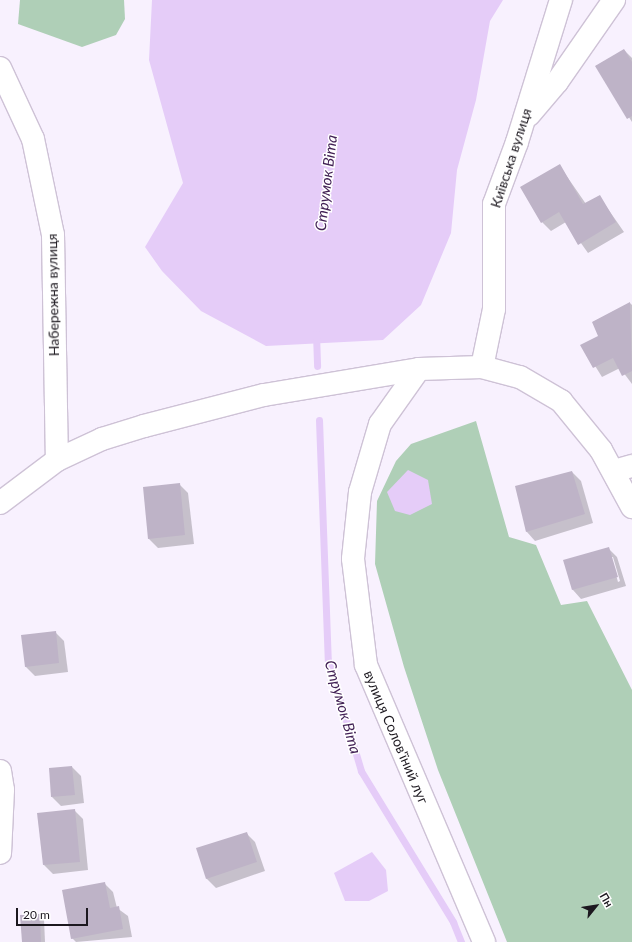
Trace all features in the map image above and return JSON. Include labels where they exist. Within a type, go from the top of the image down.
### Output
[{"type":"street","name":"Київська вулиця","points":[[482,367],[494,309],[494,204],[523,122],[560,0]]},
{"type":"street","points":[[523,122],[557,82],[614,0]]},
{"type":"street","name":"Набережна вулиця","points":[[0,68],[33,139],[53,235],[57,460]]},
{"type":"street","points":[[0,503],[57,460],[102,439],[264,395],[419,369],[482,367],[520,377],[561,401],[623,469],[632,507]]},
{"type":"street","name":"вулиця Солов'їний луг","points":[[419,369],[380,424],[360,492],[353,559],[366,665],[484,942]]},
{"type":"street","points":[[0,771],[3,790],[0,853]]},
{"type":"green space","points":[[20,0],[124,0],[125,19],[116,35],[82,47],[18,24]]},
{"type":"green space","points":[[476,421],[509,537],[536,545],[561,605],[587,601],[632,690],[632,942],[507,942],[438,770],[404,667],[375,564],[377,501],[396,461],[411,444]]},
{"type":"water","points":[[152,0],[503,0],[490,21],[476,100],[457,170],[451,233],[421,305],[383,340],[266,346],[201,311],[162,271],[145,247],[183,183],[149,60]]},
{"type":"water","points":[[408,470],[428,480],[432,504],[410,515],[395,511],[387,492]]},
{"type":"water","points":[[372,852],[386,870],[388,891],[369,901],[345,901],[334,873]]},
{"type":"building","points":[[624,49],[632,62],[632,116],[627,119],[595,66]]},
{"type":"building","points":[[560,164],[583,204],[600,195],[616,222],[578,245],[559,212],[541,223],[520,187]]},
{"type":"building","points":[[630,302],[632,371],[622,376],[613,358],[593,368],[580,345],[598,336],[592,322]]},
{"type":"building","points":[[572,471],[585,514],[526,532],[515,486]]},
{"type":"building","points":[[180,483],[185,535],[148,539],[143,487]]},
{"type":"building","points":[[609,547],[618,577],[572,590],[563,560]]},
{"type":"building","points":[[56,631],[59,663],[25,667],[21,635]]},
{"type":"building","points":[[72,766],[75,795],[51,797],[49,768]]},
{"type":"building","points":[[75,809],[80,862],[43,865],[37,813]]},
{"type":"building","points":[[247,832],[257,862],[206,879],[196,848]]},
{"type":"building","points":[[105,882],[110,908],[119,906],[123,929],[71,939],[62,890]]},
{"type":"building","points":[[40,914],[41,942],[22,942],[20,915]]},
{"type":"waterway","name":"Струмок Віта","points":[[316,334],[317,366]]},
{"type":"waterway","name":"Струмок Віта","points":[[319,420],[328,660],[361,771],[453,922],[461,942]]}]
